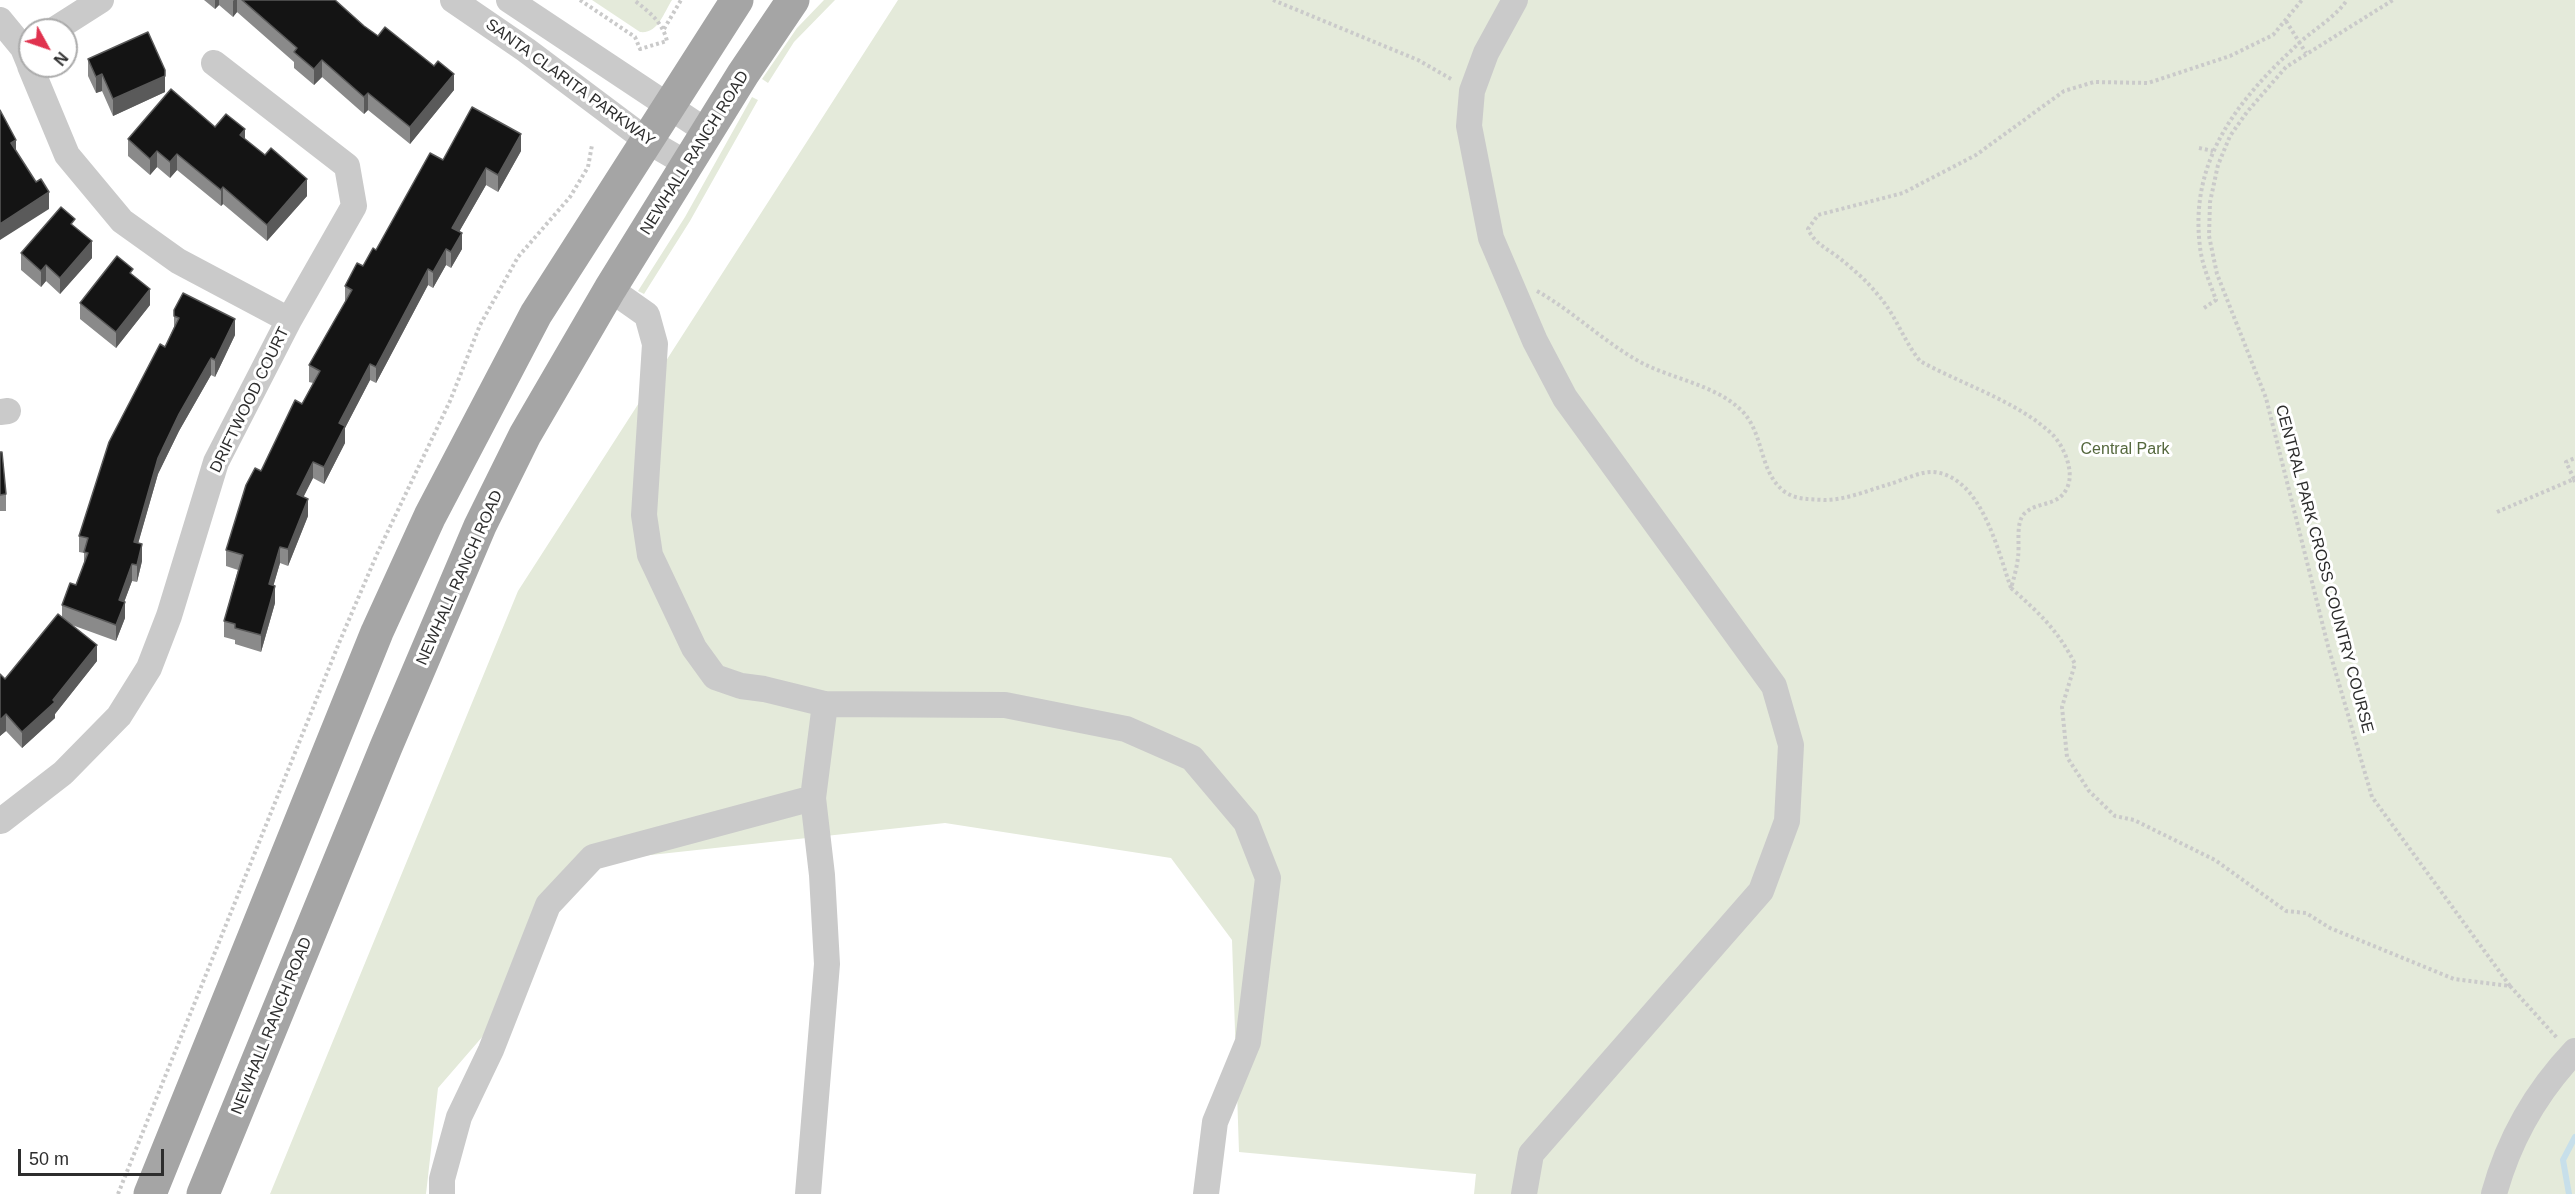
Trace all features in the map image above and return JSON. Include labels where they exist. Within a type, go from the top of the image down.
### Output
[{"type":"main road","points":[[150,1194],[377,632],[430,516],[536,314],[667,106],[737,0]]},
{"type":"main road","name":"NEWHALL RANCH ROAD","points":[[203,1194],[386,747],[480,526],[525,435],[610,289],[743,75],[793,0]]},
{"type":"street","points":[[73,18],[101,0]]},
{"type":"street","name":"SANTA CLARITA PARKWAY","points":[[453,0],[526,50],[646,140],[689,165]]},
{"type":"street","name":"SANTA CLARITA PARKWAY","points":[[508,0],[709,133]]},
{"type":"street","points":[[1515,0],[1486,53],[1472,91],[1469,126],[1491,238],[1534,341],[1565,398],[1774,686],[1791,745],[1787,821],[1761,891],[1532,1154],[1524,1194]]},
{"type":"street","points":[[0,20],[18,43]]},
{"type":"street","name":"DRIFTWOOD COURT","points":[[1,821],[63,773],[119,716],[149,668],[169,616],[216,462],[289,320],[354,206],[347,166],[214,63]]},
{"type":"street","points":[[37,78],[67,155],[122,220],[178,261],[289,320]]},
{"type":"street","points":[[610,289],[647,315],[656,344],[644,515],[650,555],[694,648],[715,677],[741,686],[765,689],[825,704],[1005,705],[1126,729],[1192,758],[1246,822],[1268,878],[1248,1042],[1215,1122],[1206,1194]]},
{"type":"street","points":[[808,1194],[827,964],[822,875],[813,798],[825,704]]},
{"type":"street","points":[[442,1194],[442,1179],[459,1117],[491,1050],[548,904],[593,857],[813,798]]},
{"type":"street","points":[[2494,1194],[2517,1132],[2550,1077],[2573,1053]]},
{"type":"path","points":[[580,0],[635,37],[640,49],[667,41],[664,29],[657,19],[634,0]]},
{"type":"path","points":[[664,29],[681,0]]},
{"type":"path","points":[[1273,0],[1418,60],[1472,91]]},
{"type":"path","points":[[2011,588],[2018,557],[2019,526],[2024,514],[2034,507],[2054,502],[2067,488],[2070,470],[2063,450],[2052,434],[2023,414],[1920,361],[1909,347],[1897,321],[1879,295],[1843,261],[1813,239],[1808,229],[1818,215],[1902,193],[1976,156],[2064,91],[2094,82],[2148,83],[2230,56],[2273,35],[2302,0]]},
{"type":"path","points":[[2204,308],[2216,300],[2200,249],[2198,216],[2213,151],[2237,108],[2300,43],[2340,9],[2347,0]]},
{"type":"path","name":"CENTRAL PARK CROSS COUNTRY COURSE","points":[[2392,0],[2286,67],[2230,136],[2218,165],[2210,202],[2211,246],[2217,274],[2266,398],[2328,646],[2372,797],[2510,986],[2573,1053]]},
{"type":"path","points":[[2286,21],[2307,53]]},
{"type":"path","points":[[2199,148],[2213,151]]},
{"type":"path","points":[[1506,272],[1564,307],[1618,349],[1643,364],[1722,397],[1740,409],[1754,426],[1764,451],[1768,474],[1785,492],[1801,499],[1836,500],[1934,472],[1958,481],[1975,500],[1992,530],[2011,588],[2044,617],[2062,639],[2074,664],[2062,707],[2067,757],[2089,791],[2115,816],[2134,820],[2215,860],[2286,911],[2306,913],[2330,928],[2454,979],[2510,986]]},
{"type":"path","points":[[2497,512],[2574,481],[2566,462],[2575,458]]},
{"type":"green space","points":[[592,0],[672,0],[656,26],[646,32],[640,32]]},
{"type":"green space","points":[[824,0],[835,0],[794,42],[768,83],[762,79],[797,28]]},
{"type":"green space","name":"Central Park","points":[[898,0],[2575,0],[2575,1194],[1474,1194],[1476,1174],[1239,1152],[1232,940],[1171,858],[945,823],[614,859],[547,900],[496,1021],[438,1088],[426,1194],[270,1194],[518,591]]},
{"type":"green space","points":[[752,97],[758,100],[690,221],[644,294],[638,291],[685,217]]},
{"type":"building","points":[[242,0],[335,0],[378,36],[385,27],[434,66],[438,61],[454,74],[410,127],[368,93],[364,97],[322,60],[314,69],[294,52],[297,48]]},
{"type":"building","points":[[148,32],[165,70],[165,76],[113,99],[102,74],[96,77],[88,59]]},
{"type":"building","points":[[171,89],[215,127],[226,114],[245,129],[240,135],[265,155],[271,148],[307,179],[267,225],[223,187],[221,190],[177,154],[170,162],[157,151],[150,159],[128,139]]},
{"type":"building","points":[[472,107],[521,134],[498,175],[486,168],[452,228],[462,233],[451,252],[446,249],[433,272],[428,269],[376,367],[370,364],[339,423],[345,426],[324,467],[313,462],[297,494],[308,499],[288,549],[280,547],[269,584],[275,586],[261,635],[235,628],[235,624],[224,621],[243,555],[226,550],[246,485],[255,468],[261,471],[295,400],[302,404],[320,371],[309,365],[352,290],[345,286],[357,263],[363,266],[373,248],[376,250],[430,153],[443,160]]},
{"type":"building","points":[[0,110],[16,140],[11,143],[36,182],[41,179],[49,192],[0,224]]},
{"type":"building","points":[[61,207],[75,219],[71,224],[92,241],[60,278],[46,265],[41,271],[21,253]]},
{"type":"building","points":[[117,256],[133,269],[130,273],[150,289],[116,332],[80,303]]},
{"type":"building","points":[[183,293],[235,319],[215,360],[211,358],[179,414],[158,458],[134,542],[142,544],[137,565],[132,564],[119,600],[125,602],[116,625],[62,605],[70,583],[76,585],[88,553],[84,552],[88,538],[79,536],[109,442],[160,344],[165,347],[179,318],[174,316],[174,310]]},
{"type":"building","points":[[0,452],[2,452],[6,494],[0,495]]},
{"type":"building","points":[[58,614],[97,645],[53,700],[55,702],[22,732],[6,714],[0,720],[0,674],[5,679]]},
{"type":"waterway","points":[[2569,1194],[2563,1160],[2575,1137]]}]
